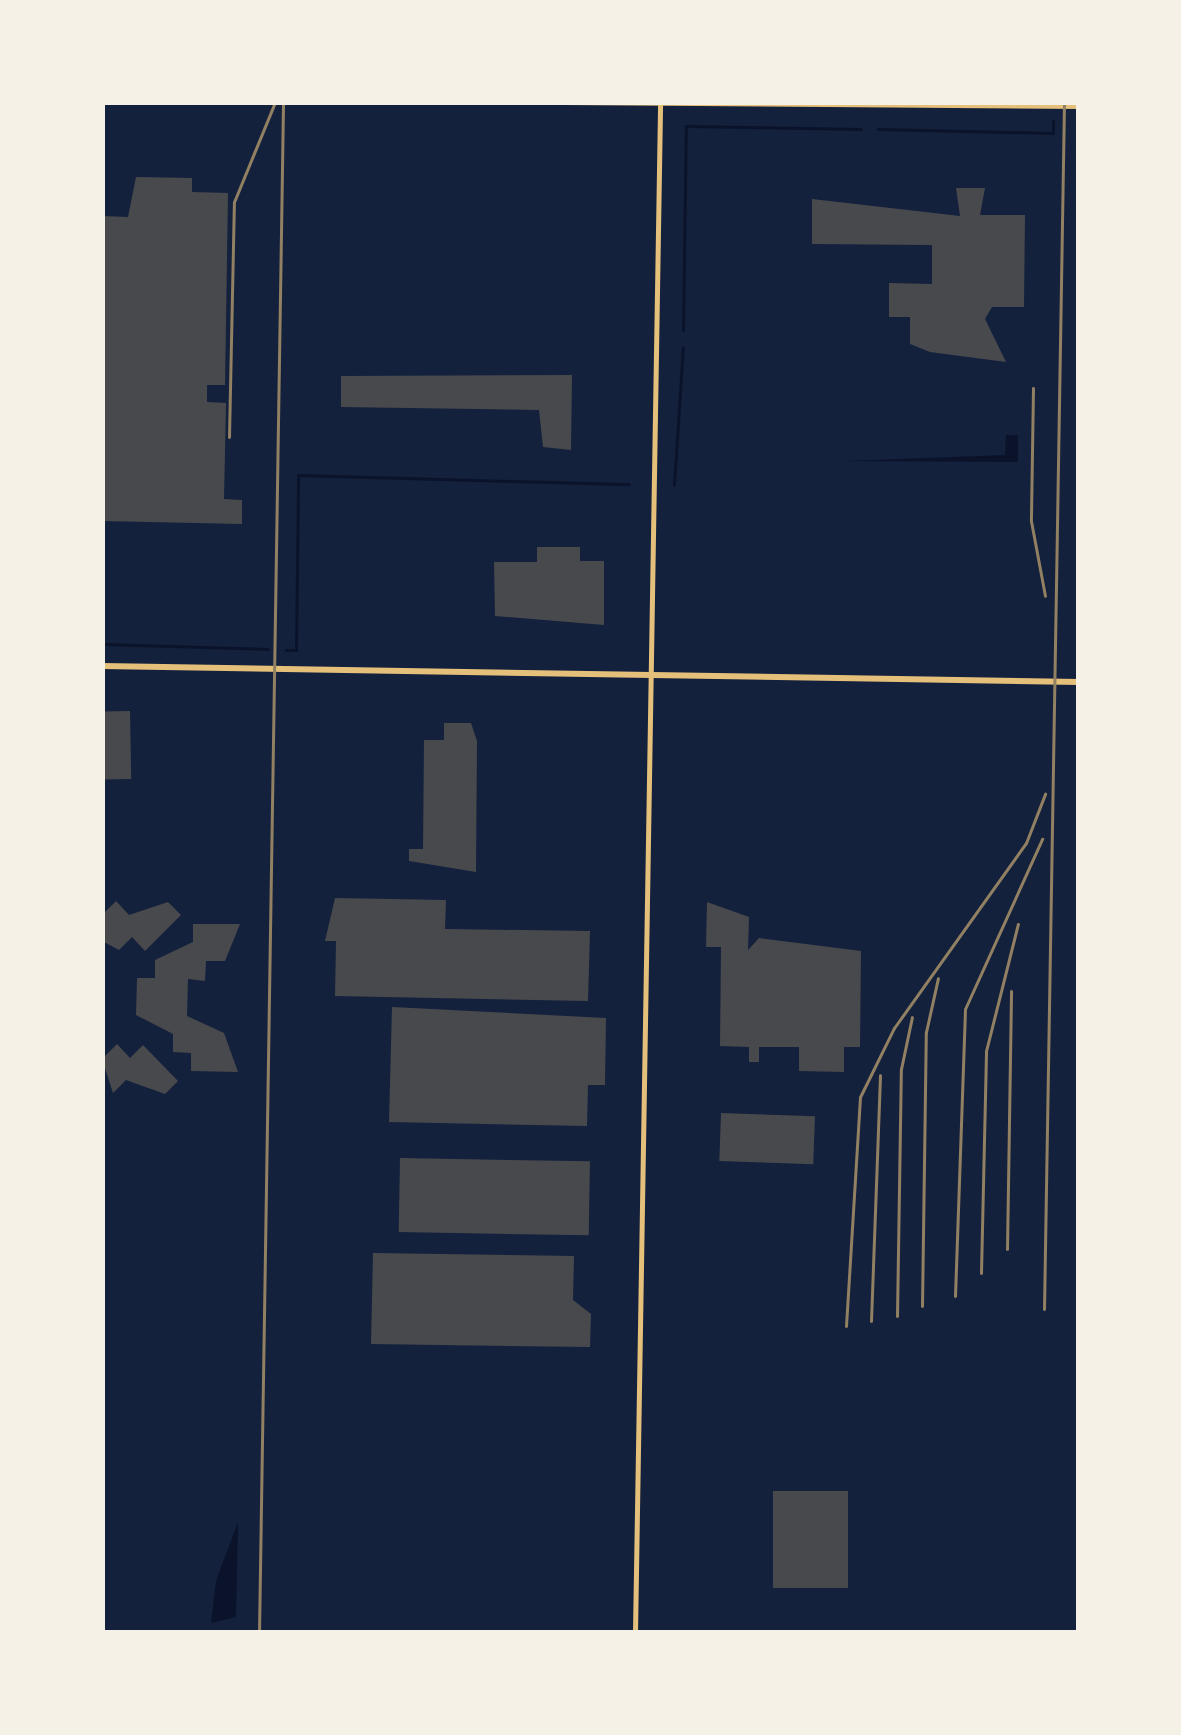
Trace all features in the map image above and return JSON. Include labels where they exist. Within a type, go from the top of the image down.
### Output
[{"type":"street","points":[[566,102],[1079,106]]},
{"type":"street","points":[[634,1633],[646,672],[660,103]]},
{"type":"street","points":[[102,666],[1079,682]]},
{"type":"water","points":[[1006,435],[1018,435],[1018,462],[845,461],[1005,455]]},
{"type":"water","points":[[238,1522],[236,1617],[211,1623],[216,1581]]},
{"type":"building","points":[[136,177],[192,178],[192,192],[228,193],[225,385],[207,385],[207,402],[226,403],[224,499],[242,500],[242,524],[102,521],[102,216],[128,217]]},
{"type":"building","points":[[956,188],[985,188],[980,215],[1025,215],[1024,307],[992,307],[985,319],[1006,362],[930,352],[910,344],[910,317],[889,317],[889,283],[932,284],[932,245],[812,244],[812,199],[960,216]]},
{"type":"building","points":[[572,375],[571,450],[543,447],[539,410],[341,407],[341,376]]},
{"type":"building","points":[[537,547],[580,547],[580,561],[604,561],[604,625],[495,616],[494,562],[537,562]]},
{"type":"building","points":[[102,711],[130,711],[131,779],[103,779]]},
{"type":"building","points":[[444,723],[471,723],[477,741],[476,872],[409,861],[409,849],[423,849],[424,740],[444,740]]},
{"type":"building","points":[[335,898],[446,900],[445,929],[590,931],[588,1001],[335,996],[336,941],[325,941]]},
{"type":"building","points":[[116,901],[129,915],[168,902],[181,915],[145,951],[132,937],[119,950],[102,941],[102,915]]},
{"type":"building","points":[[707,902],[749,917],[748,950],[759,938],[861,951],[860,1047],[844,1047],[844,1072],[799,1071],[799,1047],[759,1047],[759,1062],[749,1062],[749,1047],[720,1046],[721,947],[706,947]]},
{"type":"building","points":[[193,924],[240,924],[225,961],[206,961],[205,981],[188,979],[187,1016],[224,1033],[238,1072],[191,1071],[191,1053],[173,1052],[173,1034],[136,1015],[137,978],[155,978],[155,960],[193,942]]},
{"type":"building","points":[[392,1007],[606,1018],[605,1085],[588,1085],[587,1126],[389,1122]]},
{"type":"building","points":[[117,1044],[130,1058],[143,1045],[178,1081],[165,1094],[126,1080],[113,1093],[102,1059]]},
{"type":"building","points":[[721,1113],[815,1116],[813,1164],[719,1161]]},
{"type":"building","points":[[400,1158],[590,1161],[589,1235],[399,1232]]},
{"type":"building","points":[[373,1253],[574,1256],[573,1300],[591,1314],[590,1347],[371,1344]]},
{"type":"building","points":[[773,1491],[848,1491],[848,1588],[773,1588]]},
{"type":"waterway","points":[[878,129],[1053,133],[1053,121]]},
{"type":"waterway","points":[[683,330],[686,126],[861,129]]},
{"type":"waterway","points":[[674,485],[683,347]]},
{"type":"waterway","points":[[286,650],[296,650],[298,475],[629,484]]},
{"type":"waterway","points":[[102,644],[268,649]]},
{"type":"railway","points":[[229,437],[234,202],[275,102]]},
{"type":"railway","points":[[259,1633],[283,102]]},
{"type":"railway","points":[[1044,1309],[1064,102]]},
{"type":"railway","points":[[1033,388],[1031,521],[1045,596]]},
{"type":"railway","points":[[846,1326],[860,1097],[894,1028],[1026,843],[1045,794]]},
{"type":"railway","points":[[955,1296],[965,1009],[1042,839]]},
{"type":"railway","points":[[981,1273],[986,1051],[1018,924]]},
{"type":"railway","points":[[922,1306],[926,1032],[938,978]]},
{"type":"railway","points":[[1007,1249],[1011,991]]},
{"type":"railway","points":[[897,1316],[901,1069],[912,1017]]},
{"type":"railway","points":[[871,1321],[880,1075]]}]
